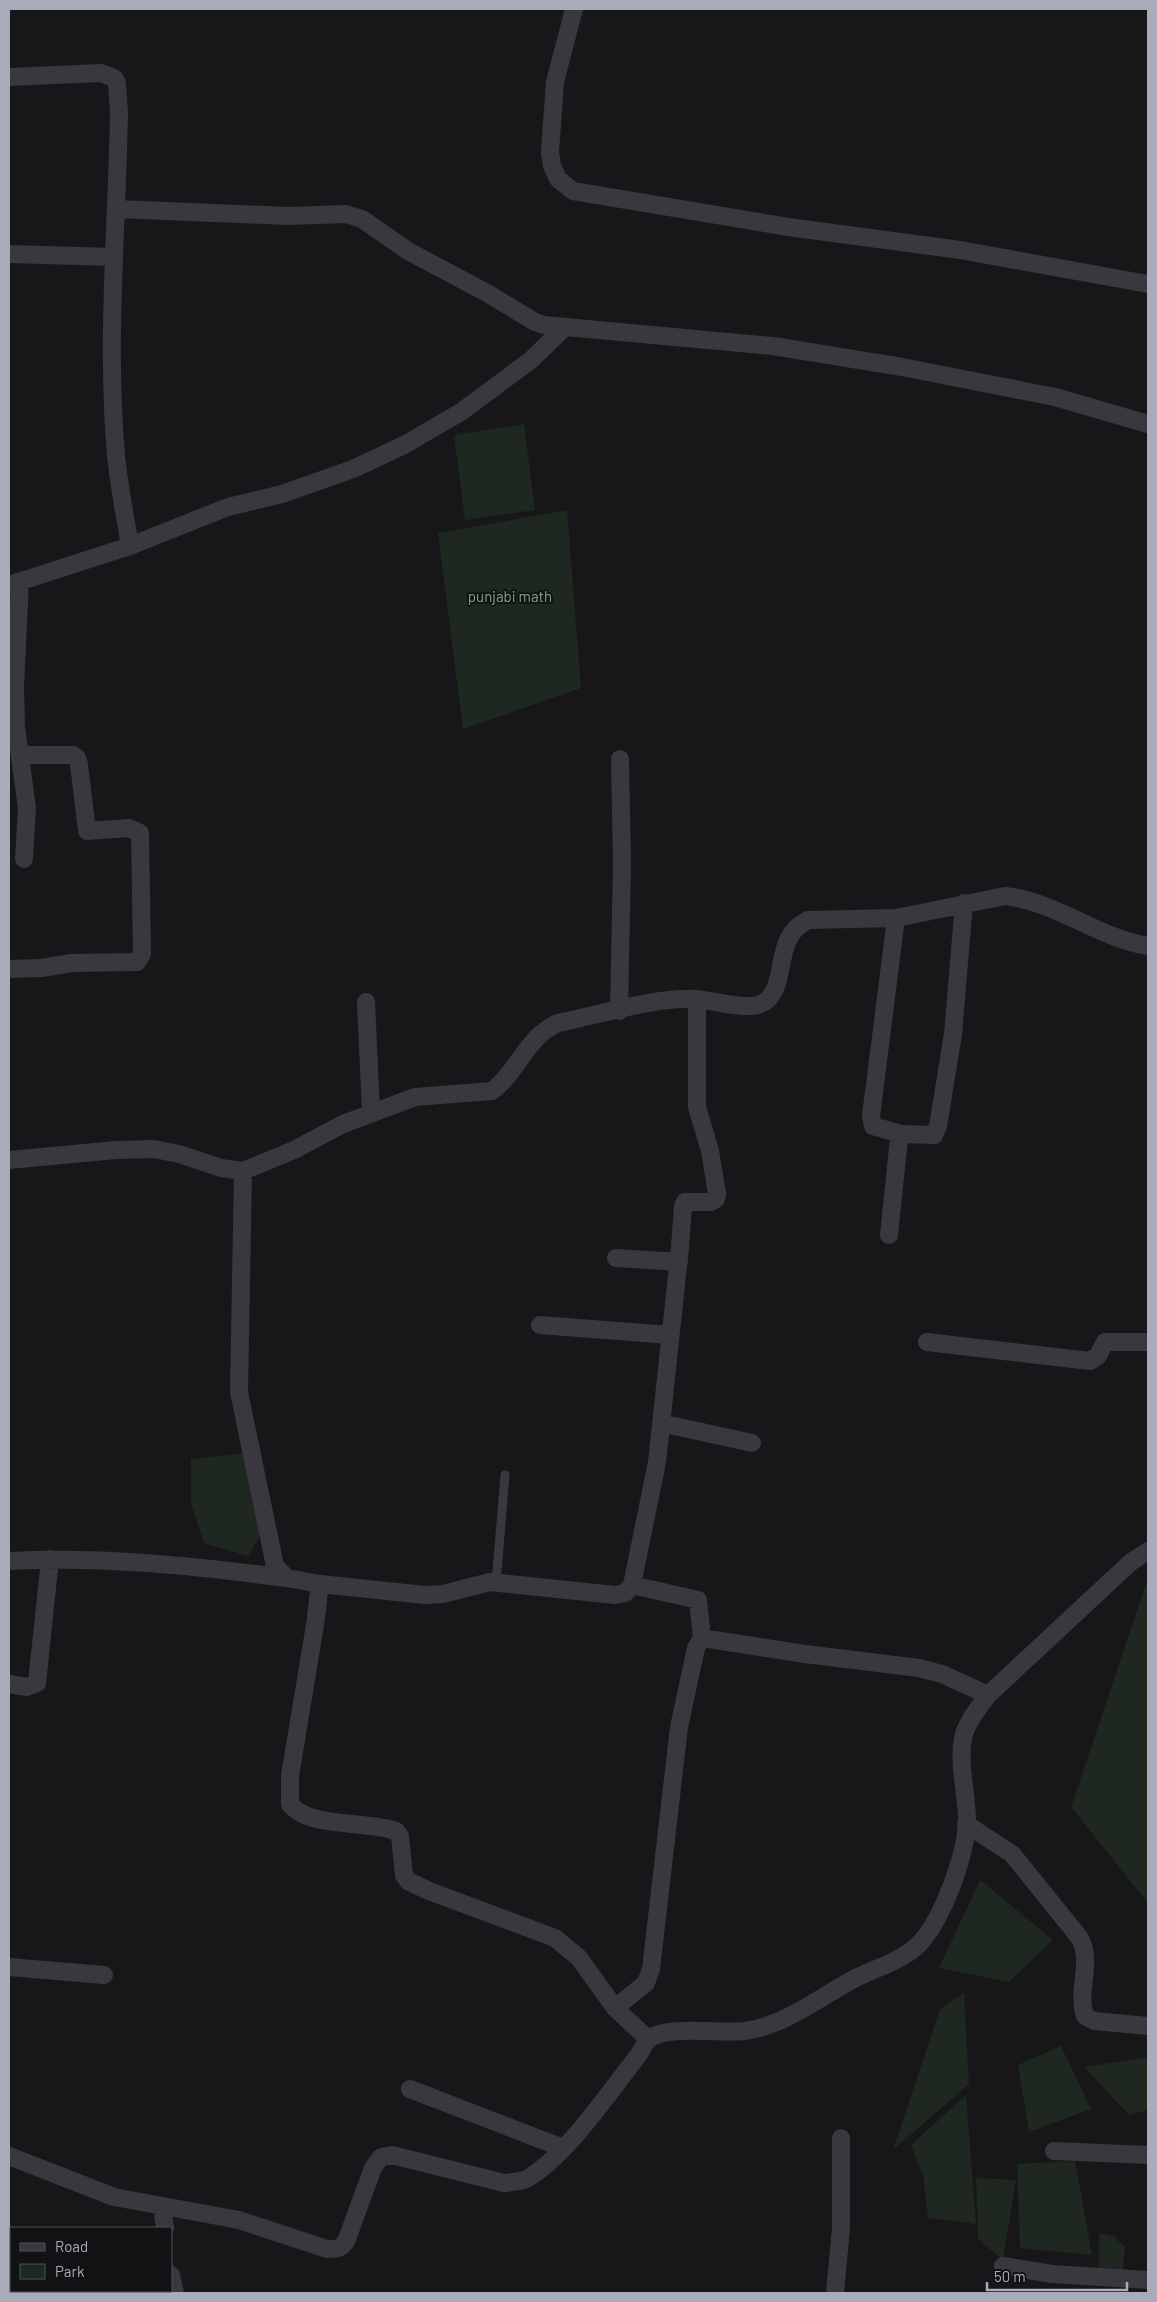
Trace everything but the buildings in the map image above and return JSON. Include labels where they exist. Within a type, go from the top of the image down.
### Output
[{"type":"street","points":[[574,9],[555,82],[550,152],[552,166],[558,179],[573,190],[788,227],[960,250],[1148,284]]},
{"type":"street","points":[[9,77],[101,73],[114,78],[116,83],[119,113],[112,307],[116,450],[130,546]]},
{"type":"street","points":[[117,209],[288,216],[346,214],[362,219],[408,251],[487,293],[535,322],[565,327],[773,346],[902,367],[1055,397],[1148,424]]},
{"type":"street","points":[[9,254],[113,257]]},
{"type":"street","points":[[24,859],[27,808],[16,727],[14,583],[130,546],[228,507],[282,494],[353,469],[404,445],[461,412],[531,360],[565,327]]},
{"type":"street","points":[[9,969],[41,968],[72,963],[137,962],[142,954],[140,833],[129,828],[88,831],[85,824],[77,758],[73,755],[20,755]]},
{"type":"street","points":[[619,1011],[622,864],[620,759]]},
{"type":"street","points":[[9,1160],[154,1149],[179,1154],[221,1168],[243,1171],[294,1150],[343,1124],[415,1097],[492,1091],[502,1084],[536,1037],[546,1028],[558,1023],[672,999],[697,999],[755,1006],[766,1001],[773,991],[789,936],[796,926],[808,920],[896,918],[990,897],[1020,897],[1058,910],[1126,942],[1148,946]]},
{"type":"street","points":[[896,918],[871,1116],[873,1126],[901,1134],[934,1135],[938,1126],[949,1069],[964,903]]},
{"type":"street","points":[[9,1561],[50,1559],[99,1560],[221,1569],[320,1584],[425,1595],[443,1594],[474,1585],[496,1583],[615,1595],[625,1593],[632,1585],[657,1462],[679,1262],[682,1214],[685,1202],[711,1202],[716,1199],[717,1194],[712,1160],[697,1106],[697,999]]},
{"type":"street","points":[[366,1002],[371,1112]]},
{"type":"street","points":[[889,1235],[898,1144],[901,1134]]},
{"type":"street","points":[[243,1171],[239,1392],[275,1566],[287,1578]]},
{"type":"street","points":[[616,1258],[679,1262]]},
{"type":"street","points":[[540,1325],[670,1335]]},
{"type":"street","points":[[928,1342],[1090,1361],[1098,1356],[1105,1342],[1148,1342]]},
{"type":"street","points":[[661,1423],[752,1443]]},
{"type":"street","points":[[9,2156],[114,2197],[239,2220],[327,2249],[337,2249],[344,2246],[373,2168],[380,2157],[392,2155],[504,2184],[522,2181],[533,2176],[563,2148],[640,2053],[648,2039],[664,2032],[744,2031],[771,2025],[792,2016],[854,1979],[904,1955],[919,1944],[932,1928],[955,1874],[966,1824],[963,1761],[965,1732],[988,1695],[1131,1562],[1148,1551]]},
{"type":"street","points":[[9,1684],[33,1687],[36,1684],[50,1559]]},
{"type":"street","points":[[320,1584],[316,1624],[290,1776],[290,1804],[301,1813],[316,1818],[396,1831],[400,1836],[404,1874],[408,1881],[555,1938],[579,1958],[615,2008],[648,2039]]},
{"type":"street","points":[[615,2008],[646,1983],[651,1969],[679,1727],[696,1648],[702,1638],[698,1600],[632,1585]]},
{"type":"street","points":[[702,1638],[919,1668],[942,1674],[988,1695]]},
{"type":"street","points":[[966,1824],[1012,1854],[1080,1937],[1087,1956],[1082,1997],[1085,2016],[1094,2021],[1148,2026]]},
{"type":"street","points":[[9,1967],[104,1975]]},
{"type":"street","points":[[410,2089],[563,2148]]},
{"type":"street","points":[[835,2293],[841,2228],[841,2138]]},
{"type":"street","points":[[1054,2151],[1148,2156]]},
{"type":"street","points":[[162,2206],[165,2227]]},
{"type":"street","points":[[1004,2266],[1052,2274],[1148,2280]]},
{"type":"street","points":[[172,2280],[175,2293]]},
{"type":"lane","points":[[496,1583],[505,1475]]},
{"type":"green space","points":[[524,424],[535,510],[465,520],[454,435]]},
{"type":"green space","name":"punjabi math","points":[[567,510],[581,688],[463,729],[438,533]]},
{"type":"green space","points":[[246,1453],[262,1533],[248,1556],[204,1543],[191,1504],[191,1459]]},
{"type":"green space","points":[[1147,1581],[1148,1583],[1148,1903],[1071,1807]]},
{"type":"green space","points":[[980,1880],[1053,1940],[1009,1982],[939,1968]]},
{"type":"green space","points":[[964,1993],[969,2084],[893,2150],[940,2009]]},
{"type":"green space","points":[[1061,2046],[1091,2109],[1029,2132],[1018,2065]]},
{"type":"green space","points":[[1148,2057],[1148,2110],[1129,2115],[1084,2067]]},
{"type":"green space","points":[[966,2095],[976,2224],[928,2218],[923,2175],[911,2145]]},
{"type":"green space","points":[[1075,2161],[1092,2255],[1020,2248],[1017,2164]]},
{"type":"green space","points":[[976,2178],[1016,2180],[1003,2260],[978,2239]]},
{"type":"green space","points":[[1099,2233],[1113,2236],[1125,2247],[1122,2276],[1099,2273]]}]
